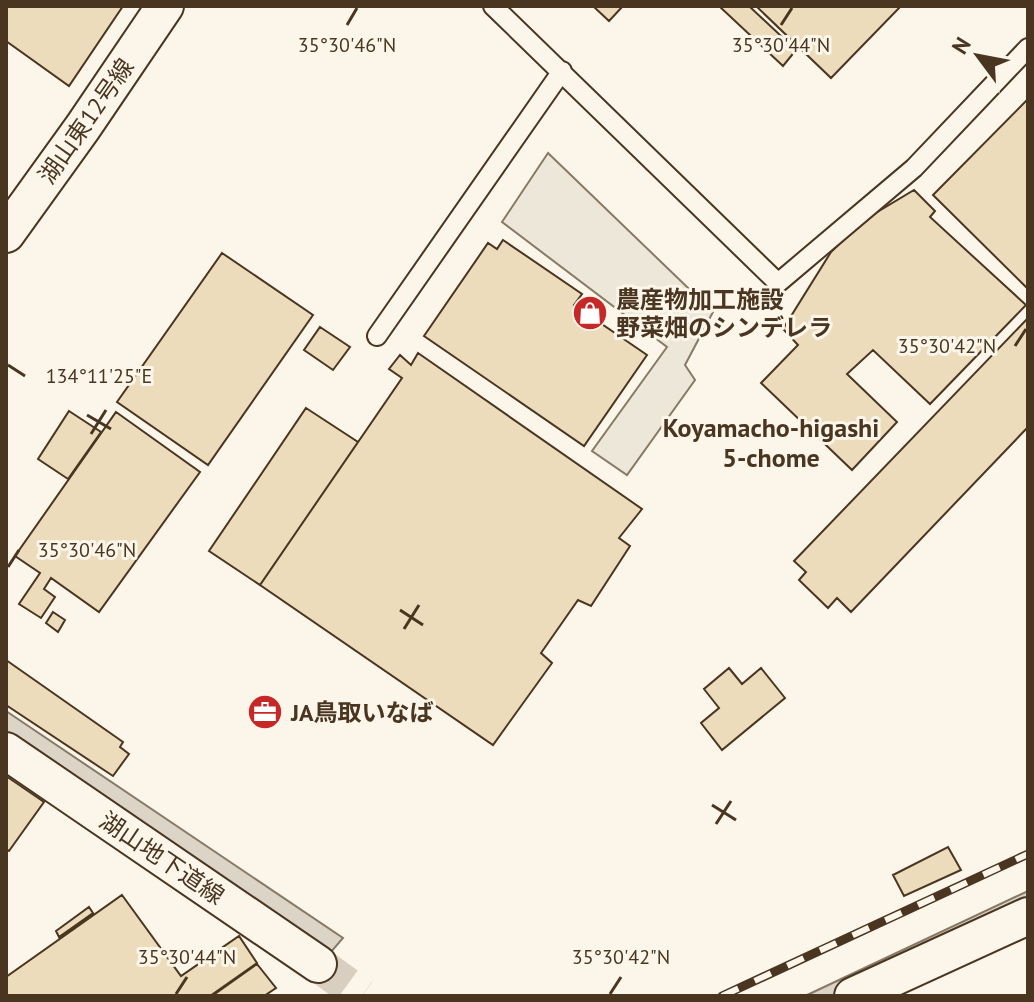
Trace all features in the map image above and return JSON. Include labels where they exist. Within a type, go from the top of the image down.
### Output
[{"type":"street","name":"湖山東12号線","points":[[6,234],[165,6]]},
{"type":"street","name":"湖山地下道線","points":[[6,751],[318,964]]},
{"type":"street","points":[[853,996],[1028,916]]},
{"type":"lane","points":[[493,6],[778,283],[914,168],[1028,48]]},
{"type":"lane","points":[[377,336],[562,71]]},
{"type":"shaded area","points":[[548,153],[713,312],[685,365],[695,380],[627,475],[592,451],[667,347],[502,222]]},
{"type":"shaded area","points":[[6,711],[343,938],[331,952],[6,731]]},
{"type":"shaded area","points":[[1028,891],[1028,904],[831,996],[805,996]]},
{"type":"building","points":[[6,6],[123,6],[69,86],[6,41]]},
{"type":"building","points":[[593,6],[623,6],[609,21]]},
{"type":"building","points":[[719,6],[749,6],[796,50],[783,66]]},
{"type":"building","points":[[756,6],[901,6],[831,78]]},
{"type":"building","points":[[1028,99],[1028,289],[933,195]]},
{"type":"building","points":[[914,190],[935,211],[930,217],[1026,305],[930,404],[873,350],[847,374],[897,422],[852,470],[761,383],[798,345],[783,329],[831,252],[864,220]]},
{"type":"building","points":[[503,240],[582,294],[574,305],[647,355],[584,446],[424,336],[488,243],[497,249]]},
{"type":"building","points":[[222,253],[313,315],[208,465],[117,402]]},
{"type":"building","points":[[1028,318],[1028,427],[851,612],[837,598],[828,608],[799,580],[806,572],[794,561]]},
{"type":"building","points":[[320,327],[350,347],[333,370],[304,350]]},
{"type":"building","points":[[418,353],[642,509],[619,538],[630,546],[591,606],[578,600],[541,653],[552,663],[493,745],[260,585],[402,378],[389,369],[400,355],[411,365]]},
{"type":"building","points":[[306,408],[358,442],[260,585],[209,551]]},
{"type":"building","points":[[69,411],[101,432],[68,479],[38,459]]},
{"type":"building","points":[[116,412],[200,472],[99,612],[51,578],[44,589],[55,597],[41,618],[19,604],[40,573],[15,556]]},
{"type":"building","points":[[53,612],[65,620],[58,632],[46,623]]},
{"type":"building","points":[[6,660],[123,742],[120,747],[129,754],[113,776],[6,705]]},
{"type":"building","points":[[729,668],[742,684],[761,668],[785,698],[722,750],[701,723],[719,708],[704,689]]},
{"type":"building","points":[[6,776],[44,802],[9,851],[6,849]]},
{"type":"building","points":[[948,847],[961,870],[904,896],[893,875]]},
{"type":"building","points":[[122,895],[181,976],[239,936],[257,963],[210,996],[6,996],[6,977]]},
{"type":"building","points":[[89,907],[93,913],[59,937],[56,931]]},
{"type":"building","points":[[257,964],[276,988],[264,996],[212,996]]},
{"type":"tunnel","points":[[318,964],[362,996]]},
{"type":"railway","points":[[722,996],[1028,854]]},
{"type":"place","name":"農産物加工施設 野菜畑のシンデレラ","points":[[590,313]]},
{"type":"place","name":"JA鳥取いなば","points":[[265,712]]},
{"type":"district","name":"Koyamacho-higashi 5-chome","points":[[771,442]]}]
